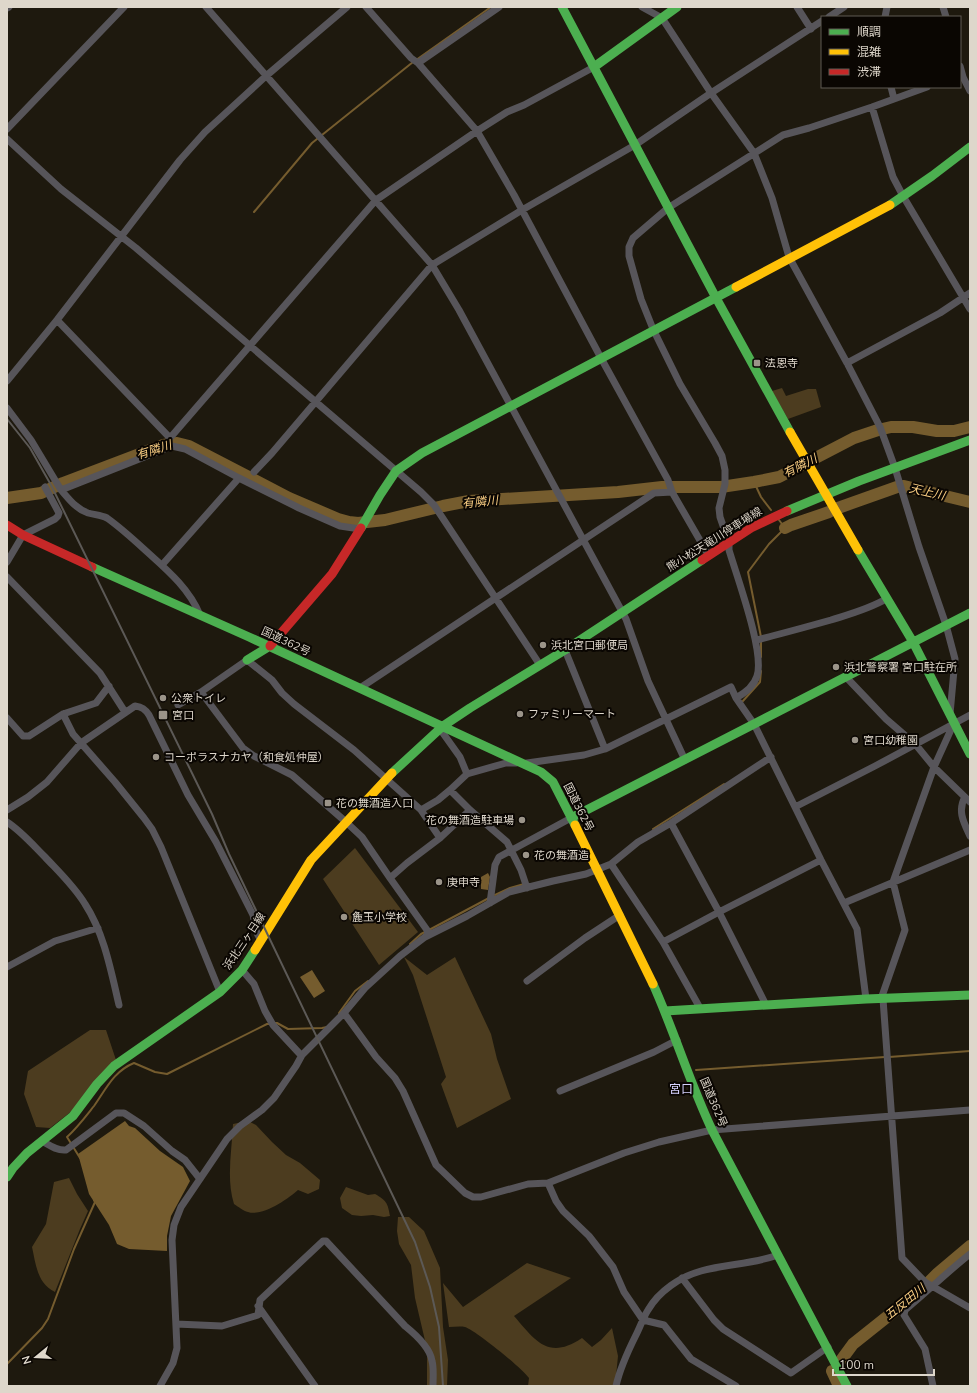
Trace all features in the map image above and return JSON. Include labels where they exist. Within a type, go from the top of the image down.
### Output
[{"type":"main road","points":[[562,7],[715,296],[807,462],[886,599],[913,642],[970,754]]},
{"type":"main road","points":[[594,66],[677,7]]},
{"type":"main road","points":[[247,660],[270,646],[332,574],[396,471],[422,453],[715,296],[860,221],[903,196],[970,147]]},
{"type":"main road","name":"熊小松天竜川停車場線","points":[[441,728],[470,708],[565,650],[751,528],[770,518],[826,495],[970,440]]},
{"type":"main road","name":"国道362号","points":[[7,525],[23,535],[100,572],[270,646],[441,728],[542,772],[553,782],[598,870],[665,1011],[678,1040],[712,1130],[828,1347],[847,1386]]},
{"type":"main road","points":[[572,818],[970,613]]},
{"type":"main road","name":"浜北三ヶ日線","points":[[7,1177],[13,1167],[42,1140],[69,1120],[80,1108],[101,1079],[114,1066],[220,992],[242,970],[311,860],[387,778],[441,728]]},
{"type":"main road","points":[[665,1011],[866,999],[970,995]]},
{"type":"street","points":[[206,7],[432,265],[459,310],[512,406],[626,620],[648,681],[685,760]]},
{"type":"street","points":[[7,381],[57,320],[180,160],[205,132],[266,76],[347,7]]},
{"type":"street","points":[[366,7],[411,58],[418,63],[477,131],[522,210],[668,480],[672,492],[709,556]]},
{"type":"street","points":[[418,63],[499,7]]},
{"type":"street","points":[[642,7],[662,18],[711,93],[754,153],[772,198],[789,257],[881,429],[946,625],[955,659],[952,720],[893,882],[904,930],[882,999],[888,1053],[902,1258],[925,1282],[970,1308]]},
{"type":"street","points":[[796,7],[811,29]]},
{"type":"street","points":[[830,16],[844,7]]},
{"type":"street","points":[[7,129],[120,8]]},
{"type":"street","points":[[254,472],[432,265],[522,210],[635,145],[711,93],[821,22]]},
{"type":"street","points":[[61,490],[171,442],[250,345],[376,200],[477,131],[508,112],[524,105],[594,66]]},
{"type":"street","points":[[962,78],[970,91]]},
{"type":"street","points":[[891,88],[894,99]]},
{"type":"street","points":[[736,698],[748,691],[757,676],[758,660],[756,640],[729,543],[720,517],[719,508],[725,486],[725,470],[722,456],[716,443],[680,384],[653,329],[641,298],[629,256],[629,247],[633,238],[668,208],[783,135],[809,128],[924,88]]},
{"type":"street","points":[[872,107],[893,177],[970,309]]},
{"type":"street","points":[[7,138],[61,189],[121,236],[250,345],[396,471],[435,508],[540,665]]},
{"type":"street","points":[[847,363],[940,313],[970,293]]},
{"type":"street","points":[[57,320],[171,442],[299,508],[340,526],[361,526]]},
{"type":"street","points":[[7,408],[31,440],[61,490],[73,504],[81,510],[99,514],[108,518],[162,565],[184,588],[197,607],[200,615]]},
{"type":"street","points":[[162,565],[239,478]]},
{"type":"street","points":[[7,562],[23,535],[55,519],[58,516],[59,513],[47,490]]},
{"type":"street","points":[[360,688],[654,493],[672,492]]},
{"type":"street","points":[[7,577],[100,673],[126,712]]},
{"type":"street","points":[[756,640],[859,612],[886,599]]},
{"type":"street","points":[[565,650],[605,749]]},
{"type":"street","points":[[178,705],[247,660],[272,680],[294,704],[354,750],[387,778],[421,810],[440,838]]},
{"type":"street","points":[[846,677],[886,718],[916,745],[934,767],[967,799],[961,803],[961,812],[963,821],[970,836]]},
{"type":"street","points":[[7,718],[23,736],[29,736],[63,714],[96,703],[109,686]]},
{"type":"street","points":[[421,810],[438,800],[467,774],[506,763],[525,764],[584,755],[605,749],[731,687],[736,698],[754,724],[857,929],[866,999]]},
{"type":"street","points":[[200,692],[243,748],[254,756],[292,775],[362,837],[427,933]]},
{"type":"street","points":[[7,810],[28,797],[47,782],[81,743],[135,706],[144,708],[149,715],[188,795],[216,842],[253,916],[256,926],[256,933],[261,939]]},
{"type":"street","points":[[63,714],[73,734],[116,782],[152,829],[161,847],[220,992]]},
{"type":"street","points":[[795,807],[916,745],[952,720],[970,715]]},
{"type":"street","points":[[441,728],[460,757],[467,774]]},
{"type":"street","points":[[160,1386],[172,1363],[177,1348],[172,1240],[174,1225],[181,1207],[227,1139],[240,1126],[262,1110],[274,1098],[293,1072],[302,1055],[344,1013],[364,988],[427,933],[490,903],[509,892],[598,870],[611,864],[638,842],[671,823],[771,757]]},
{"type":"street","points":[[450,790],[470,810],[507,842],[521,870],[527,888]]},
{"type":"street","points":[[390,878],[440,838],[470,810]]},
{"type":"street","points":[[490,903],[496,860],[511,850],[572,818]]},
{"type":"street","points":[[7,822],[17,828],[66,878],[85,903],[98,928],[111,971],[119,1005]]},
{"type":"street","points":[[671,823],[719,912],[766,1005]]},
{"type":"street","points":[[844,903],[970,850]]},
{"type":"street","points":[[664,942],[821,860]]},
{"type":"street","points":[[611,864],[664,942],[700,1008]]},
{"type":"street","points":[[527,980],[620,915]]},
{"type":"street","points":[[7,967],[55,941],[98,928]]},
{"type":"street","points":[[242,970],[254,984],[265,1011],[272,1022],[302,1055]]},
{"type":"street","points":[[344,1013],[376,1057],[395,1078],[403,1091],[436,1165],[465,1193],[473,1197],[528,1184],[548,1183],[624,1153],[659,1142],[712,1130],[970,1110]]},
{"type":"street","points":[[560,1091],[654,1052],[678,1040]]},
{"type":"street","points":[[42,1140],[54,1148],[62,1151],[66,1150],[116,1114],[124,1113],[144,1126],[172,1151],[185,1160],[200,1179]]},
{"type":"street","points":[[548,1183],[556,1201],[563,1211],[588,1236],[613,1267],[624,1292],[643,1320],[664,1325],[691,1359],[736,1386]]},
{"type":"street","points":[[176,1324],[222,1326],[258,1315],[260,1300],[323,1241],[326,1241],[414,1334],[430,1353],[433,1361],[433,1386]]},
{"type":"street","points":[[933,1386],[925,1349],[904,1315],[904,1310],[970,1254]]},
{"type":"street","points":[[616,1386],[619,1373],[643,1320],[649,1308],[661,1294],[682,1278],[702,1271],[765,1260],[778,1255]]},
{"type":"street","points":[[682,1278],[714,1320],[723,1329],[791,1373],[828,1347]]},
{"type":"street","points":[[258,1306],[315,1386]]},
{"type":"shaded area","points":[[782,388],[786,396],[808,389],[816,389],[821,407],[788,419],[772,391]]},
{"type":"shaded area","points":[[355,848],[418,932],[379,965],[323,879]]},
{"type":"shaded area","points":[[488,873],[490,877],[488,890],[481,889],[481,877]]},
{"type":"shaded area","points":[[404,957],[427,975],[455,957],[491,1034],[497,1059],[511,1099],[457,1128],[441,1084],[446,1077],[413,975]]},
{"type":"shaded area","points":[[312,970],[325,991],[314,998],[300,977]]},
{"type":"shaded area","points":[[90,1030],[106,1030],[116,1060],[86,1100],[50,1128],[36,1127],[24,1094],[28,1071]]},
{"type":"shaded area","points":[[125,1121],[160,1151],[183,1167],[190,1181],[171,1216],[167,1236],[167,1251],[129,1249],[117,1244],[109,1225],[89,1194],[78,1154]]},
{"type":"shaded area","points":[[248,1121],[256,1125],[286,1155],[300,1163],[320,1180],[319,1189],[308,1194],[298,1190],[288,1198],[267,1210],[260,1212],[254,1213],[246,1211],[234,1204],[230,1185],[233,1124]]},
{"type":"shaded area","points":[[69,1178],[88,1211],[55,1292],[44,1284],[41,1279],[36,1267],[32,1247],[46,1224],[54,1182]]},
{"type":"shaded area","points":[[346,1187],[368,1195],[375,1194],[379,1196],[386,1202],[390,1216],[352,1215],[342,1208],[340,1198]]},
{"type":"shaded area","points":[[398,1217],[409,1217],[424,1231],[440,1268],[443,1327],[448,1360],[447,1386],[427,1386],[427,1349],[415,1298],[411,1265],[399,1244],[397,1231]]},
{"type":"shaded area","points":[[527,1263],[571,1278],[514,1316],[536,1340],[543,1345],[551,1347],[560,1348],[570,1345],[582,1338],[592,1347],[612,1328],[618,1356],[615,1386],[528,1386],[529,1378],[525,1373],[488,1342],[465,1327],[449,1327],[443,1283],[463,1307]]},
{"type":"waterway","points":[[416,60],[491,7]]},
{"type":"waterway","points":[[254,212],[312,143],[413,62]]},
{"type":"waterway","name":"有隣川","points":[[7,498],[41,493],[63,483],[163,445],[177,443],[189,446],[289,498],[338,519],[358,523],[385,520],[469,501],[618,492],[662,487],[721,487],[754,482],[779,477],[854,438],[878,430],[891,427],[913,427],[937,431],[954,431],[970,427]]},
{"type":"waterway","points":[[754,482],[761,497],[771,510]]},
{"type":"waterway","name":"天上川","points":[[838,508],[897,487],[904,486],[970,502]]},
{"type":"waterway","name":"天上川","points":[[785,528],[829,512]]},
{"type":"waterway","points":[[761,637],[748,572],[769,544],[785,528],[779,520]]},
{"type":"waterway","points":[[761,641],[761,657]]},
{"type":"waterway","points":[[742,702],[760,682],[761,671]]},
{"type":"waterway","points":[[653,829],[724,784]]},
{"type":"waterway","points":[[495,895],[510,888],[524,884]]},
{"type":"waterway","points":[[429,930],[489,898]]},
{"type":"waterway","points":[[410,944],[425,932]]},
{"type":"waterway","points":[[339,1013],[355,991],[368,981]]},
{"type":"waterway","points":[[275,1023],[288,1029],[327,1027]]},
{"type":"waterway","points":[[80,1158],[67,1137],[94,1106],[111,1081],[127,1066],[134,1063],[155,1072],[167,1074],[267,1024],[271,1024]]},
{"type":"waterway","points":[[889,1057],[970,1051]]},
{"type":"waterway","points":[[696,1070],[885,1057]]},
{"type":"waterway","points":[[7,1364],[42,1328],[48,1319],[74,1249],[95,1202],[94,1200]]},
{"type":"waterway","name":"五反田川","points":[[842,1359],[853,1344],[922,1289],[938,1273],[970,1246]]},
{"type":"waterway","name":"五反田川","points":[[832,1371],[839,1386]]},
{"type":"railway","points":[[7,419],[30,448],[51,485],[212,814],[229,854],[415,1242],[430,1287],[439,1327],[443,1386]]},
{"type":"traffic: fast","points":[[562,7],[715,296],[790,432]]},
{"type":"traffic: fast","points":[[594,67],[677,7]]},
{"type":"traffic: fast","points":[[890,205],[970,147]]},
{"type":"traffic: fast","points":[[361,528],[396,471],[422,453],[736,287]]},
{"type":"traffic: fast","points":[[787,511],[859,481],[970,440]]},
{"type":"traffic: fast","points":[[858,550],[913,642],[970,754]]},
{"type":"traffic: fast","points":[[443,726],[565,650],[702,560]]},
{"type":"traffic: fast","points":[[92,567],[249,637],[541,772],[553,782],[575,825]]},
{"type":"traffic: fast","points":[[571,818],[970,613]]},
{"type":"traffic: fast","points":[[247,660],[270,646]]},
{"type":"traffic: fast","points":[[392,773],[443,726]]},
{"type":"traffic: fast","points":[[7,1177],[27,1153],[73,1116],[97,1084],[114,1066],[220,992],[242,970],[255,950]]},
{"type":"traffic: fast","points":[[653,984],[697,1096],[713,1132],[847,1386]]},
{"type":"traffic: fast","points":[[665,1011],[866,999],[970,995]]},
{"type":"traffic: slow","points":[[736,287],[890,205]]},
{"type":"traffic: slow","points":[[790,432],[858,550]]},
{"type":"traffic: slow","points":[[255,950],[311,860],[392,773]]},
{"type":"traffic: slow","points":[[575,825],[653,984]]},
{"type":"traffic: jam","points":[[702,560],[751,528],[787,511]]},
{"type":"traffic: jam","points":[[7,525],[23,535],[92,567]]},
{"type":"traffic: jam","points":[[270,646],[332,574],[361,528]]},
{"type":"place","name":"法恩寺","points":[[757,363]]},
{"type":"place","name":"浜北宮口郵便局","points":[[543,645]]},
{"type":"place","name":"浜北警察署 宮口駐在所","points":[[836,667]]},
{"type":"place","name":"公衆トイレ","points":[[163,698]]},
{"type":"place","name":"ファミリーマート","points":[[520,714]]},
{"type":"place","name":"宮口","points":[[163,715]]},
{"type":"place","name":"宮口幼稚園","points":[[855,740]]},
{"type":"place","name":"コーポラスナカヤ（和食処仲屋）","points":[[156,757]]},
{"type":"place","name":"花の舞酒造入口","points":[[328,803]]},
{"type":"place","name":"花の舞酒造駐車場","points":[[522,820]]},
{"type":"place","name":"花の舞酒造","points":[[526,855]]},
{"type":"place","name":"庚申寺","points":[[439,882]]},
{"type":"place","name":"麁玉小学校","points":[[344,917]]},
{"type":"district","name":"宮口","points":[[681,1089]]}]
